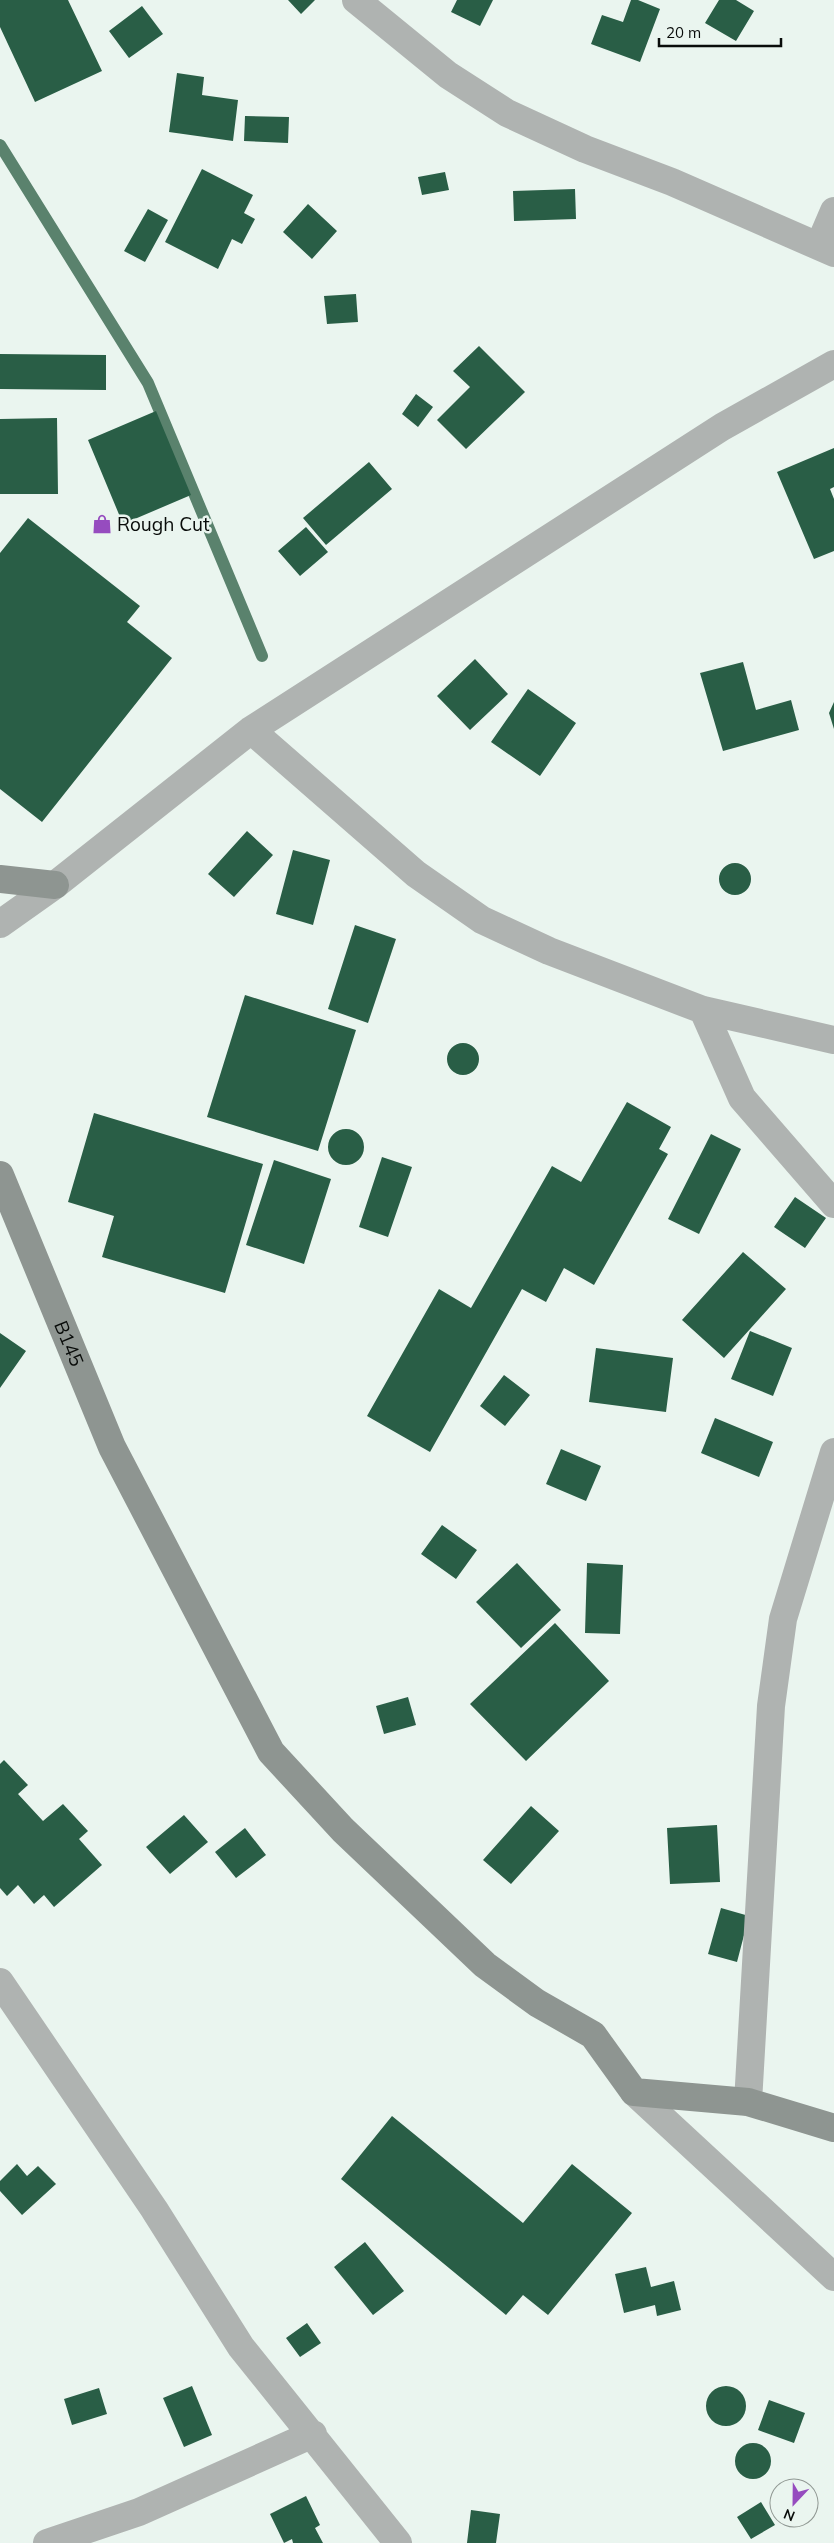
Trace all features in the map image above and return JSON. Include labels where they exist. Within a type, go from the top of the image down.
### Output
[{"type":"main road","points":[[0,879],[55,885]]},
{"type":"main road","name":"B145","points":[[0,1175],[112,1447],[271,1752],[343,1830],[485,1965],[537,2003],[593,2035],[634,2092]]},
{"type":"main road","points":[[634,2092],[748,2102],[834,2128]]},
{"type":"street","points":[[356,0],[448,75],[507,113],[585,150],[672,182],[826,249],[834,211]]},
{"type":"street","points":[[0,924],[55,885],[251,730],[722,427],[834,364]]},
{"type":"street","points":[[251,730],[416,874],[482,920],[549,951],[703,1010],[834,1040]]},
{"type":"street","points":[[703,1010],[742,1098],[834,1204]]},
{"type":"street","points":[[748,2102],[771,1706],[783,1620],[834,1452]]},
{"type":"street","points":[[0,1982],[154,2209],[241,2347],[313,2434],[398,2543]]},
{"type":"street","points":[[634,2092],[834,2277]]},
{"type":"street","points":[[47,2543],[139,2512],[313,2434]]},
{"type":"building","points":[[0,0],[68,0],[102,71],[35,102],[0,27]]},
{"type":"building","points":[[288,0],[315,0],[301,14]]},
{"type":"building","points":[[457,0],[493,0],[480,26],[451,12]]},
{"type":"building","points":[[631,0],[638,0],[660,9],[640,62],[591,44],[602,15],[623,22]]},
{"type":"building","points":[[719,0],[736,0],[754,11],[736,41],[705,23]]},
{"type":"building","points":[[142,6],[163,34],[129,58],[109,31]]},
{"type":"building","points":[[177,73],[204,77],[202,95],[238,100],[233,141],[169,132]]},
{"type":"building","points":[[245,116],[289,117],[288,143],[244,141]]},
{"type":"building","points":[[202,169],[253,195],[244,213],[255,219],[242,244],[232,239],[218,269],[165,242]]},
{"type":"building","points":[[445,172],[449,190],[422,195],[418,177]]},
{"type":"building","points":[[575,189],[576,219],[514,221],[513,191]]},
{"type":"building","points":[[308,204],[337,231],[312,259],[283,232]]},
{"type":"building","points":[[148,209],[168,220],[145,262],[124,251]]},
{"type":"building","points":[[356,294],[358,322],[327,324],[324,296]]},
{"type":"building","points":[[479,346],[525,392],[466,449],[437,420],[470,387],[453,371]]},
{"type":"building","points":[[0,354],[106,355],[106,390],[0,389]]},
{"type":"building","points":[[416,394],[433,407],[418,427],[402,414]]},
{"type":"building","points":[[156,411],[191,495],[123,524],[88,440]]},
{"type":"building","points":[[57,418],[58,494],[0,494],[0,419]]},
{"type":"building","points":[[834,448],[834,487],[830,489],[834,499],[834,551],[814,559],[777,472]]},
{"type":"building","points":[[369,462],[392,489],[326,545],[303,518]]},
{"type":"building","points":[[28,518],[140,606],[127,622],[172,658],[42,822],[0,789],[0,553]]},
{"type":"building","points":[[306,527],[328,552],[300,576],[278,551]]},
{"type":"building","points":[[475,659],[508,694],[470,730],[437,696]]},
{"type":"building","points":[[743,662],[756,710],[791,700],[799,730],[723,751],[700,673]]},
{"type":"building","points":[[528,689],[576,723],[540,776],[491,742]]},
{"type":"building","points":[[834,702],[834,729],[829,713]]},
{"type":"building","points":[[247,831],[273,855],[234,897],[208,874]]},
{"type":"building","points":[[293,850],[330,860],[313,925],[276,914]]},
{"type":"building","points":[[735,863],[747,867],[751,879],[747,891],[735,895],[723,891],[719,879],[723,867]]},
{"type":"building","points":[[355,925],[396,939],[368,1023],[328,1009]]},
{"type":"building","points":[[245,995],[356,1030],[318,1151],[207,1117]]},
{"type":"building","points":[[463,1043],[474,1048],[479,1059],[474,1070],[463,1075],[452,1070],[447,1059],[452,1048]]},
{"type":"building","points":[[627,1102],[671,1127],[659,1149],[668,1154],[594,1285],[564,1268],[546,1302],[522,1289],[430,1452],[367,1416],[439,1289],[471,1308],[552,1166],[581,1182]]},
{"type":"building","points":[[94,1113],[263,1164],[225,1293],[102,1257],[114,1216],[68,1202]]},
{"type":"building","points":[[346,1129],[353,1130],[359,1134],[363,1140],[363,1154],[359,1160],[353,1164],[346,1165],[339,1164],[333,1160],[329,1154],[328,1147],[329,1140],[333,1134],[339,1130]]},
{"type":"building","points":[[711,1134],[741,1149],[699,1234],[668,1219]]},
{"type":"building","points":[[382,1157],[412,1167],[388,1237],[359,1227]]},
{"type":"building","points":[[274,1160],[331,1179],[304,1264],[246,1245]]},
{"type":"building","points":[[795,1197],[826,1218],[805,1248],[774,1227]]},
{"type":"building","points":[[743,1252],[786,1289],[724,1358],[682,1320]]},
{"type":"building","points":[[750,1331],[792,1348],[773,1396],[731,1379]]},
{"type":"building","points":[[0,1333],[26,1351],[0,1388]]},
{"type":"building","points":[[596,1348],[673,1358],[666,1412],[589,1402]]},
{"type":"building","points":[[504,1375],[530,1395],[505,1426],[480,1406]]},
{"type":"building","points":[[715,1418],[773,1442],[759,1477],[701,1453]]},
{"type":"building","points":[[561,1449],[601,1466],[586,1501],[546,1484]]},
{"type":"building","points":[[442,1525],[477,1550],[456,1579],[421,1554]]},
{"type":"building","points":[[517,1563],[561,1610],[521,1648],[476,1602]]},
{"type":"building","points":[[587,1563],[623,1565],[620,1634],[585,1633]]},
{"type":"building","points":[[555,1623],[609,1681],[526,1761],[470,1704]]},
{"type":"building","points":[[408,1697],[416,1725],[384,1734],[376,1706]]},
{"type":"building","points":[[4,1760],[28,1785],[18,1794],[43,1821],[63,1804],[88,1831],[79,1839],[102,1865],[54,1907],[44,1895],[34,1904],[18,1885],[7,1896],[0,1888],[0,1764]]},
{"type":"building","points":[[531,1806],[559,1831],[511,1884],[483,1860]]},
{"type":"building","points":[[184,1815],[208,1842],[170,1874],[146,1847]]},
{"type":"building","points":[[717,1825],[720,1882],[670,1884],[667,1828]]},
{"type":"building","points":[[245,1828],[266,1855],[236,1878],[215,1852]]},
{"type":"building","points":[[721,1908],[749,1916],[737,1962],[708,1954]]},
{"type":"building","points":[[392,2116],[523,2223],[572,2164],[632,2213],[548,2315],[523,2295],[506,2315],[341,2179]]},
{"type":"building","points":[[17,2164],[27,2176],[38,2166],[56,2184],[22,2215],[0,2191],[0,2181]]},
{"type":"building","points":[[365,2242],[404,2291],[373,2315],[334,2267]]},
{"type":"building","points":[[646,2267],[651,2287],[674,2281],[681,2310],[657,2316],[655,2305],[624,2313],[615,2274]]},
{"type":"building","points":[[307,2323],[321,2343],[300,2357],[286,2338]]},
{"type":"building","points":[[192,2386],[212,2435],[184,2447],[163,2398]]},
{"type":"building","points":[[726,2386],[740,2392],[746,2406],[740,2420],[726,2426],[712,2420],[706,2406],[712,2392]]},
{"type":"building","points":[[99,2388],[107,2414],[72,2425],[64,2399]]},
{"type":"building","points":[[769,2400],[805,2413],[794,2443],[758,2430]]},
{"type":"building","points":[[753,2443],[760,2444],[766,2448],[770,2454],[770,2468],[766,2474],[760,2478],[753,2479],[746,2478],[740,2474],[736,2468],[735,2461],[736,2454],[740,2448],[746,2444]]},
{"type":"building","points":[[306,2496],[320,2525],[315,2528],[323,2543],[293,2543],[292,2539],[284,2543],[270,2514]]},
{"type":"building","points":[[761,2502],[769,2515],[770,2528],[751,2539],[737,2517]]},
{"type":"building","points":[[471,2510],[500,2514],[496,2543],[467,2543]]},
{"type":"waterway","points":[[0,145],[148,383],[262,656]]},
{"type":"place","name":"Rough Cut","points":[[102,524]]}]
